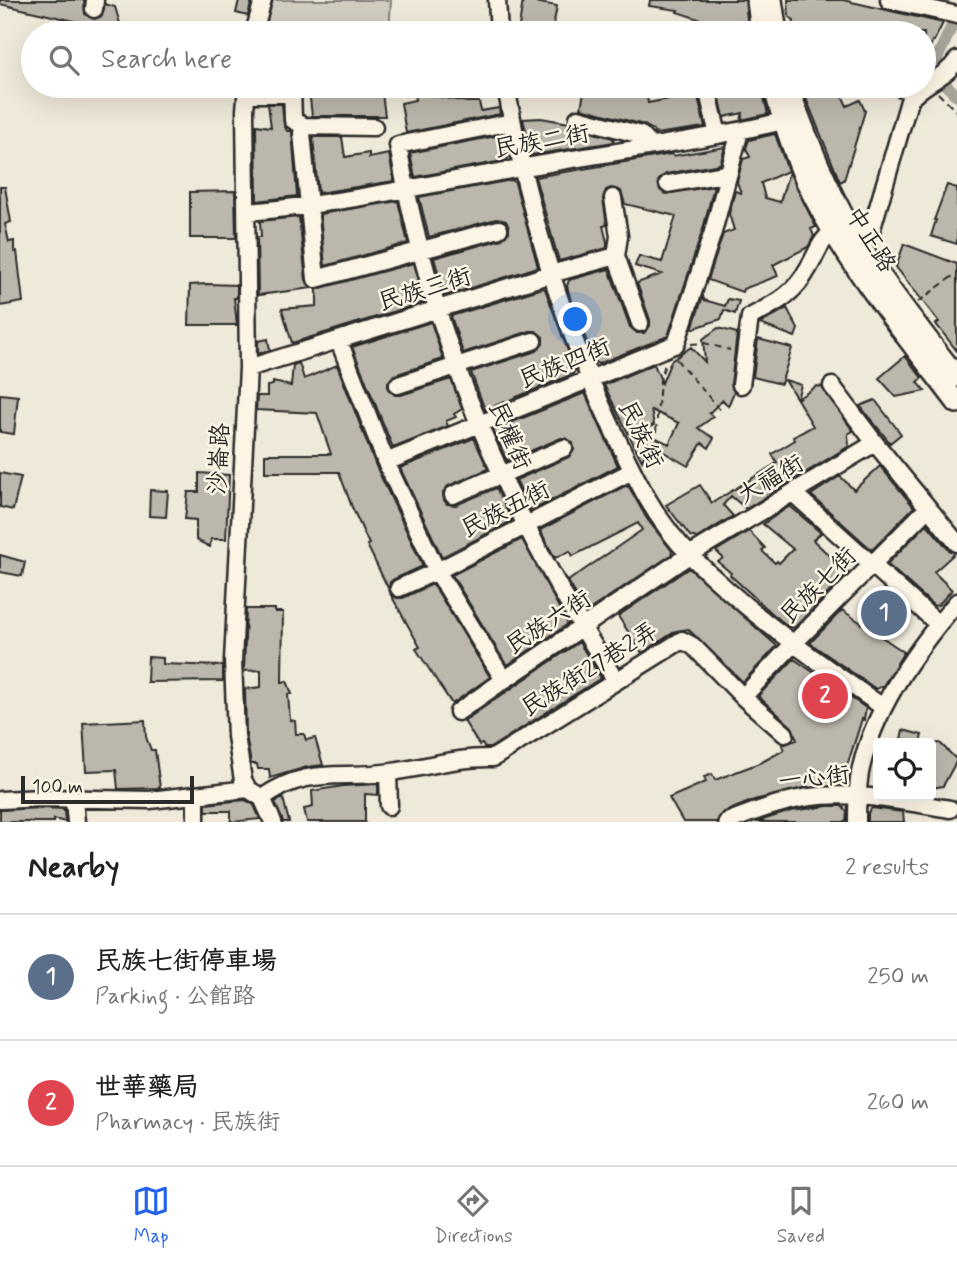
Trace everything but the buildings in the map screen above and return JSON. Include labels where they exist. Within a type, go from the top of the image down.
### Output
[{"type":"main road","points":[[757,0],[760,21]]},
{"type":"main road","points":[[772,0],[775,21]]},
{"type":"main road","name":"中正路","points":[[776,98],[804,178],[858,271],[957,403]]},
{"type":"main road","name":"中正路","points":[[792,98],[817,164],[860,244],[906,311],[957,377]]},
{"type":"street","points":[[257,21],[263,0]]},
{"type":"street","points":[[497,0],[498,21]]},
{"type":"street","points":[[889,0],[952,14]]},
{"type":"street","points":[[936,78],[953,65]]},
{"type":"street","name":"沙崙路","points":[[247,98],[248,368],[233,661],[236,736],[243,780],[248,789]]},
{"type":"street","points":[[292,98],[293,120],[304,127],[374,127]]},
{"type":"street","name":"民族街","points":[[508,98],[521,168],[551,274],[589,380],[649,502],[690,555],[792,645],[883,707]]},
{"type":"street","points":[[709,98],[718,135]]},
{"type":"street","points":[[860,244],[872,228],[909,102],[913,98]]},
{"type":"street","points":[[578,118],[641,135],[651,146]]},
{"type":"street","name":"民族二街","points":[[248,212],[309,206],[405,190],[740,131],[783,121]]},
{"type":"street","name":"民權街","points":[[512,122],[398,145],[405,190],[437,311],[478,423],[525,525],[582,629],[616,681]]},
{"type":"street","points":[[676,344],[713,232],[740,131]]},
{"type":"street","points":[[302,133],[316,279],[420,253],[499,229]]},
{"type":"street","points":[[668,184],[729,173]]},
{"type":"street","points":[[613,198],[619,236],[616,256],[640,323]]},
{"type":"street","points":[[741,385],[750,317],[782,300],[794,289],[809,268],[820,242],[834,230]]},
{"type":"street","name":"民族三街","points":[[248,368],[616,256]]},
{"type":"street","points":[[339,341],[386,462]]},
{"type":"street","points":[[398,385],[533,341]]},
{"type":"street","name":"民族四街","points":[[386,462],[676,344]]},
{"type":"street","points":[[832,386],[957,543]]},
{"type":"street","name":"大福街","points":[[690,555],[875,443]]},
{"type":"street","points":[[453,495],[564,448]]},
{"type":"street","name":"民族六街","points":[[386,462],[437,571],[504,680],[690,555]]},
{"type":"street","name":"民族五街","points":[[399,587],[437,571],[632,471]]},
{"type":"street","points":[[793,493],[938,624]]},
{"type":"street","name":"民族七街","points":[[743,697],[928,508]]},
{"type":"street","points":[[857,822],[860,771],[868,741],[883,707],[938,624],[957,602]]},
{"type":"street","name":"民族街27巷2弄","points":[[262,798],[282,785],[312,776],[388,773],[456,760],[493,758],[682,640],[693,646],[743,697],[785,734]]},
{"type":"street","points":[[458,712],[504,680]]},
{"type":"street","points":[[388,773],[389,806]]},
{"type":"street","points":[[0,800],[150,800],[248,789],[262,798],[273,822]]},
{"type":"street","points":[[196,795],[196,822]]},
{"type":"street","name":"一心街","points":[[727,822],[766,806],[810,797],[857,796],[950,809]]},
{"type":"street","points":[[74,800],[76,822]]},
{"type":"path","points":[[936,97],[957,111]]},
{"type":"path","points":[[906,311],[957,273]]},
{"type":"path","points":[[676,344],[704,343],[734,351]]},
{"type":"path","points":[[656,432],[660,380],[669,355],[676,358],[721,411]]},
{"type":"shaded area","points":[[269,0],[391,0],[390,21],[263,21]]},
{"type":"waterway","points":[[936,61],[957,15]]},
{"type":"waterway","points":[[936,67],[939,78],[957,96]]},
{"type":"place","name":"民族七街停車場","points":[[884,613]]},
{"type":"place","name":"世華藥局","points":[[825,696]]}]
